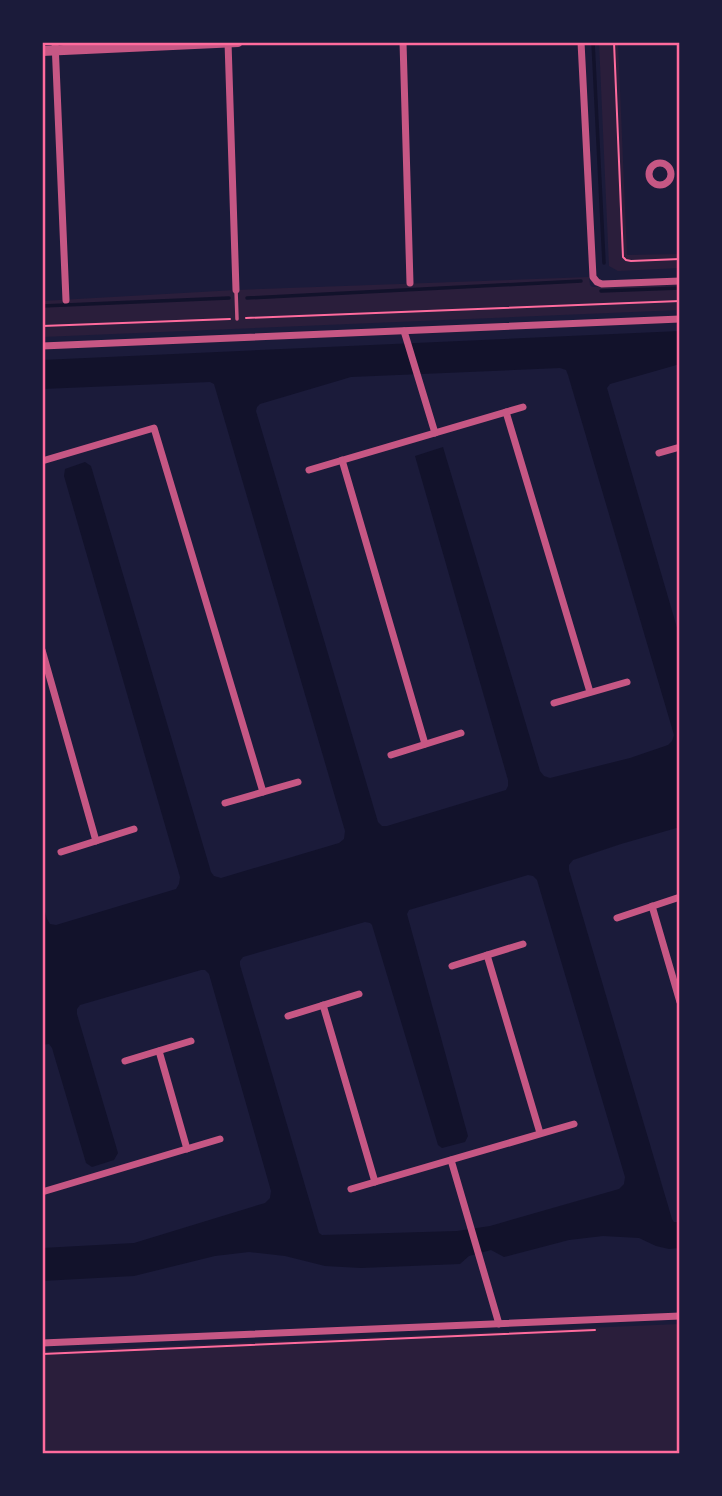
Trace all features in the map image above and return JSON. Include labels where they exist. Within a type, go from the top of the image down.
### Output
[{"type":"street","points":[[228,42],[236,290]]},
{"type":"street","points":[[42,51],[55,46],[238,42]]},
{"type":"street","points":[[403,42],[410,283]]},
{"type":"street","points":[[581,42],[593,277],[597,282],[610,284],[680,281]]},
{"type":"street","points":[[55,46],[66,300]]},
{"type":"street","points":[[42,346],[680,319]]},
{"type":"street","points":[[404,331],[435,433]]},
{"type":"street","points":[[309,470],[523,407]]},
{"type":"street","points":[[506,412],[590,692]]},
{"type":"street","points":[[42,461],[154,428],[263,792]]},
{"type":"street","points":[[659,453],[680,447]]},
{"type":"street","points":[[342,460],[425,744]]},
{"type":"street","points":[[42,650],[96,841]]},
{"type":"street","points":[[554,702],[627,682]]},
{"type":"street","points":[[391,755],[461,733]]},
{"type":"street","points":[[225,803],[298,782]]},
{"type":"street","points":[[61,852],[134,829]]},
{"type":"street","points":[[617,918],[680,897]]},
{"type":"street","points":[[652,906],[680,1002]]},
{"type":"street","points":[[452,966],[523,944]]},
{"type":"street","points":[[488,955],[540,1133]]},
{"type":"street","points":[[288,1016],[359,994]]},
{"type":"street","points":[[323,1005],[375,1182]]},
{"type":"street","points":[[125,1061],[191,1041]]},
{"type":"street","points":[[159,1051],[187,1149]]},
{"type":"street","points":[[351,1189],[573,1124]]},
{"type":"street","points":[[42,1192],[220,1139]]},
{"type":"street","points":[[450,1160],[499,1324]]},
{"type":"street","points":[[42,1343],[680,1316]]},
{"type":"lane","points":[[236,290],[237,319]]},
{"type":"path","points":[[614,42],[623,257],[631,261],[680,259]]},
{"type":"path","points":[[42,327],[680,301]]},
{"type":"path","points":[[42,1354],[597,1330]]},
{"type":"shaded area","points":[[599,42],[618,42],[627,255],[680,254],[680,268],[618,271],[609,266]]},
{"type":"shaded area","points":[[589,277],[592,287],[680,285],[680,310],[42,337],[42,301],[236,290]]},
{"type":"shaded area","points":[[680,331],[680,364],[610,384],[607,388],[680,638],[680,827],[573,860],[569,870],[672,1219],[674,1222],[680,1222],[680,1248],[656,1246],[639,1238],[603,1236],[569,1240],[504,1257],[491,1250],[469,1256],[460,1264],[361,1268],[325,1266],[285,1256],[249,1252],[215,1256],[134,1276],[42,1281],[42,1248],[134,1243],[265,1203],[270,1198],[271,1191],[209,974],[205,970],[80,1005],[77,1009],[118,1153],[114,1160],[92,1167],[86,1163],[52,1048],[49,1044],[42,1045],[42,901],[47,919],[50,924],[56,925],[176,889],[180,877],[64,476],[65,469],[85,462],[91,466],[214,876],[221,878],[339,843],[344,839],[345,831],[214,384],[210,382],[42,389],[42,360]],"holes":[[[560,368],[566,370],[568,375],[674,735],[672,741],[668,745],[630,758],[550,778],[540,771],[443,447],[415,456],[508,786],[506,790],[382,826],[378,822],[257,407],[351,377]],[[528,875],[537,880],[625,1177],[624,1184],[619,1189],[490,1226],[457,1231],[322,1235],[319,1233],[240,961],[243,957],[365,922],[370,923],[438,1145],[442,1148],[465,1142],[468,1136],[407,914],[409,910]]]},
{"type":"shaded area","points":[[680,1324],[680,1454],[42,1454],[42,1351]]},
{"type":"waterway","points":[[593,42],[604,263]]},
{"type":"waterway","points":[[247,298],[581,281]]},
{"type":"waterway","points":[[601,291],[680,288]]},
{"type":"waterway","points":[[42,306],[229,298]]}]
